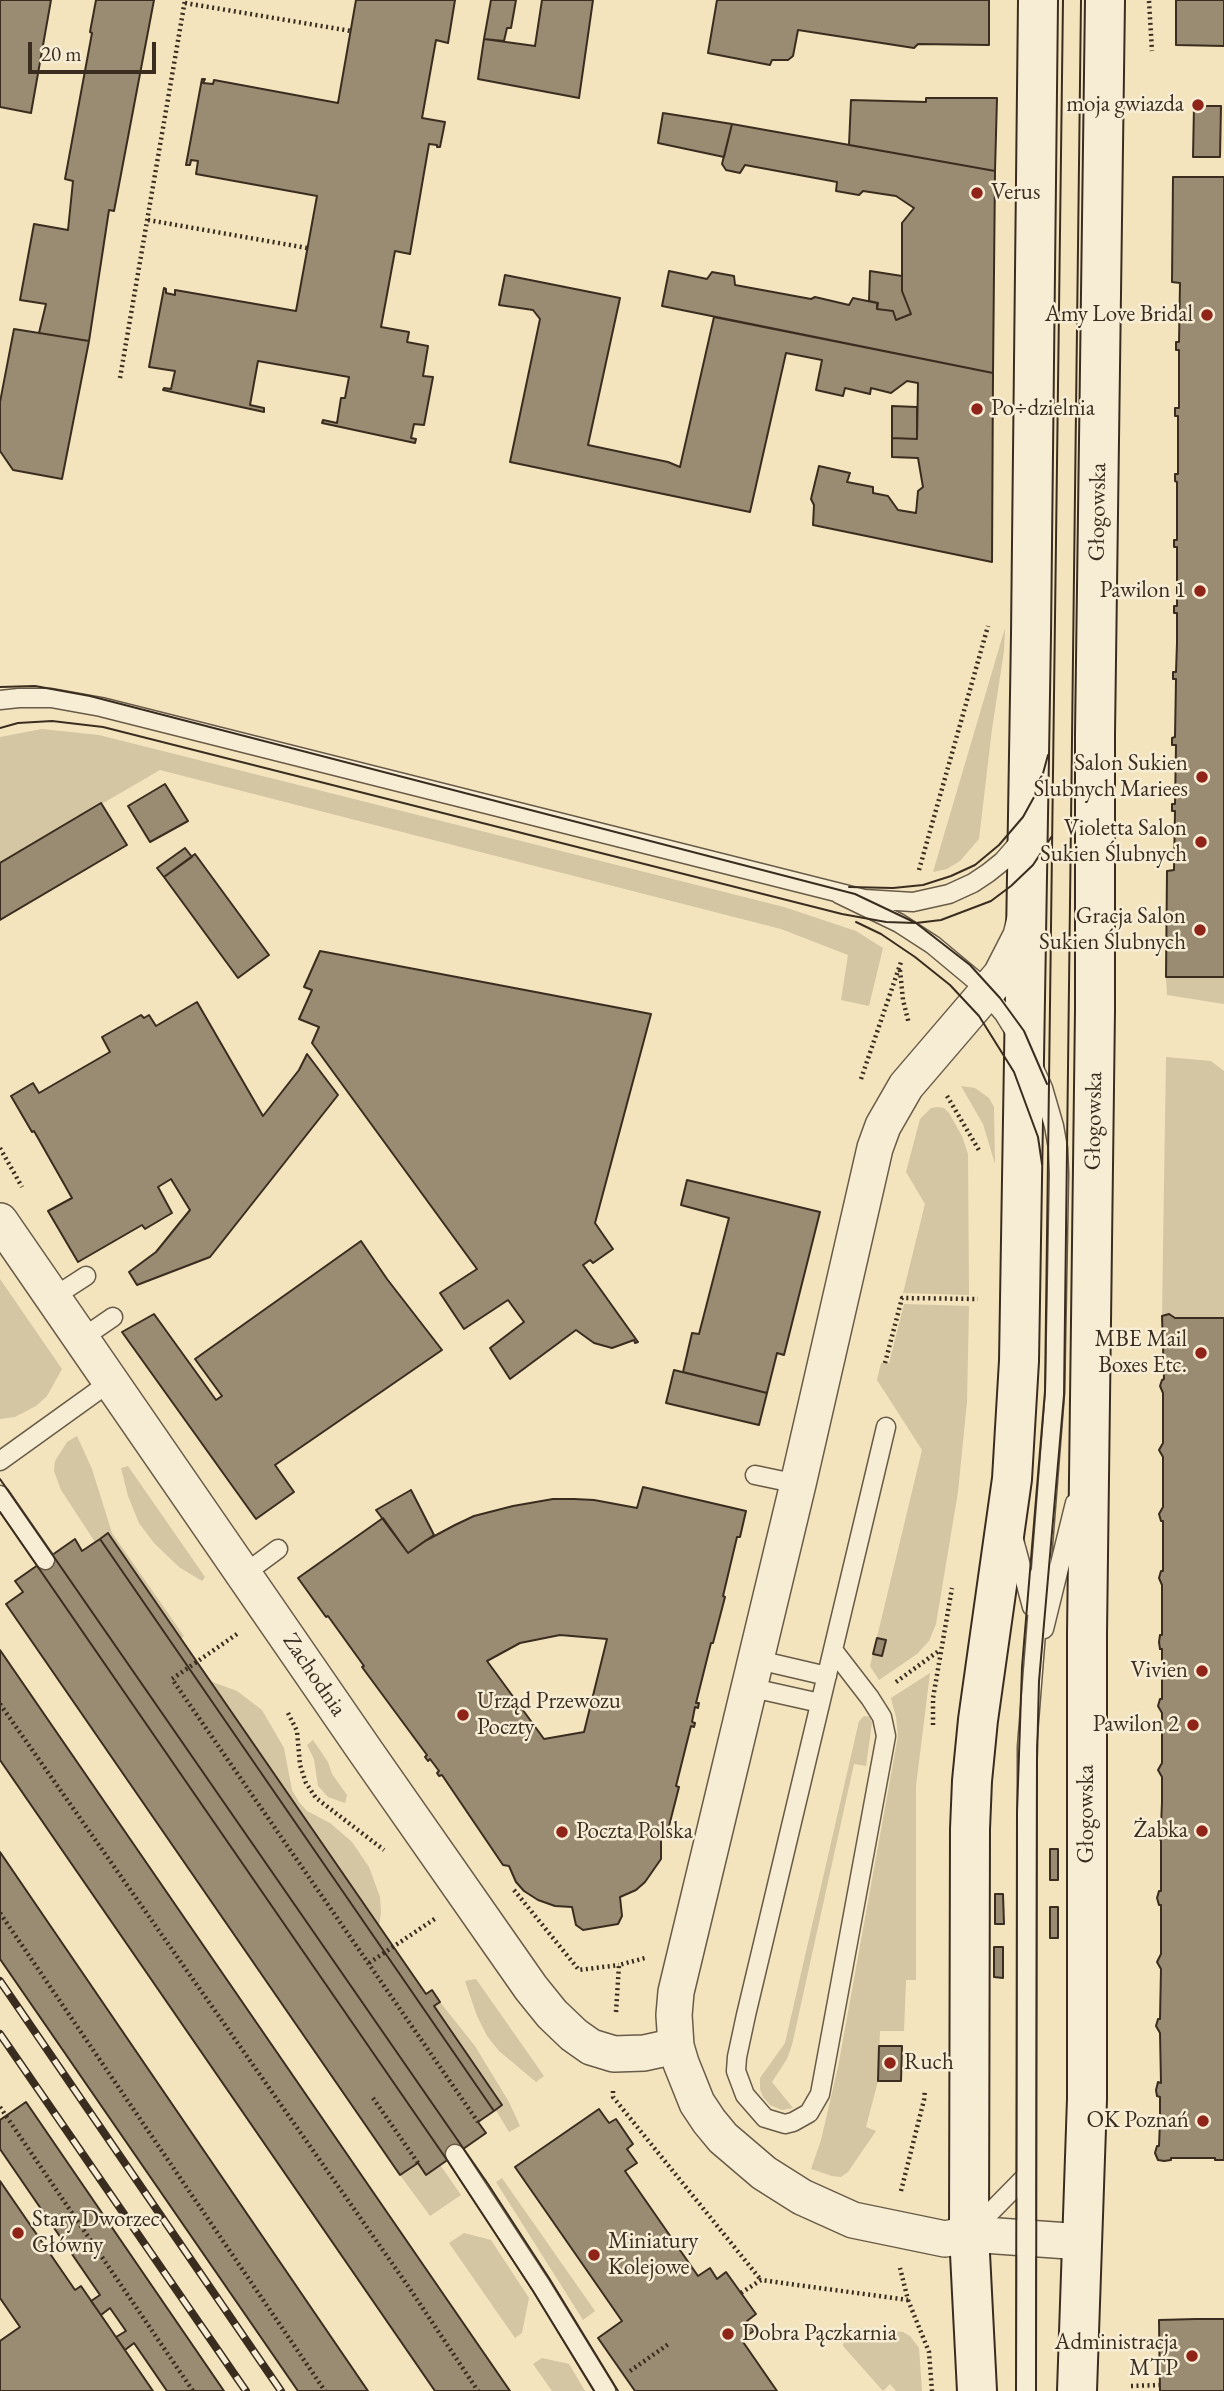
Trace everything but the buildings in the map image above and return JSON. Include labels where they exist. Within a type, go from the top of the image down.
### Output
[{"type":"street","points":[[977,2391],[969,2234],[969,1893],[972,1781],[985,1663],[1007,1514],[1015,1440],[1019,1362],[1038,0]]},
{"type":"street","name":"Głogowska","points":[[1077,2391],[1087,2099],[1087,1633],[1105,0]]},
{"type":"street","points":[[1026,911],[1021,936],[1008,964],[987,993],[916,1073],[897,1100],[875,1148],[798,1484],[676,1992],[674,2015],[676,2046],[688,2085],[709,2121],[743,2155],[780,2184],[802,2197],[853,2220],[945,2239],[969,2234],[1083,2242]]},
{"type":"street","name":"Zachodnia","points":[[0,1221],[531,1988],[552,2014],[591,2047],[614,2054],[644,2053],[676,2046]]},
{"type":"lane","points":[[0,701],[51,698],[101,707],[839,894],[899,903],[949,894],[973,883],[1015,848],[1028,830]]},
{"type":"lane","points":[[839,894],[871,908],[920,936],[968,974],[987,993],[1004,1014],[1023,1046],[1048,1103],[1058,1148],[1055,1392],[1027,1747],[1026,2391]]},
{"type":"lane","points":[[52,1298],[86,1276]]},
{"type":"lane","points":[[81,1339],[113,1317]]},
{"type":"lane","points":[[0,1461],[110,1382]]},
{"type":"lane","points":[[833,1650],[870,1698],[881,1717],[886,1736],[820,2094],[809,2113],[785,2124],[765,2118],[745,2095],[736,2071],[737,2057],[820,1703],[886,1427]]},
{"type":"lane","points":[[1031,1680],[1091,1436]]},
{"type":"lane","points":[[755,1475],[798,1484]]},
{"type":"lane","points":[[0,1495],[44,1560]]},
{"type":"lane","points":[[1007,1514],[1036,1621]]},
{"type":"lane","points":[[244,1574],[278,1549]]},
{"type":"lane","points":[[751,1673],[827,1676]]},
{"type":"lane","points":[[751,1673],[820,1703]]},
{"type":"lane","points":[[455,2154],[606,2391]]},
{"type":"lane","points":[[969,2234],[1026,2176]]},
{"type":"path","points":[[1149,0],[1152,51]]},
{"type":"path","points":[[120,377],[185,1],[351,31]]},
{"type":"path","points":[[148,220],[307,248]]},
{"type":"path","points":[[918,874],[990,617]]},
{"type":"path","points":[[900,968],[903,1000],[909,1024],[984,1158]]},
{"type":"path","points":[[885,1363],[902,1298],[978,1299],[979,1286]]},
{"type":"path","points":[[933,1726],[933,1698],[952,1585]]},
{"type":"path","points":[[247,1628],[172,1679],[478,2122]]},
{"type":"path","points":[[905,1676],[941,1650]]},
{"type":"path","points":[[0,1704],[400,2274],[478,2391]]},
{"type":"path","points":[[286,1708],[297,1731],[300,1765],[306,1783],[316,1798],[385,1851]]},
{"type":"path","points":[[0,1913],[325,2391]]},
{"type":"path","points":[[369,1963],[443,1913]]},
{"type":"path","points":[[901,2192],[924,2100],[925,2086]]},
{"type":"path","points":[[373,2098],[418,2163]]},
{"type":"path","points":[[0,2107],[194,2391]]},
{"type":"path","points":[[897,2256],[908,2300],[929,2352],[932,2391]]},
{"type":"path","points":[[741,2293],[761,2280],[908,2300]]},
{"type":"path","points":[[624,2375],[670,2343]]},
{"type":"path","points":[[1131,2386],[1160,2385]]},
{"type":"shaded area","points":[[1005,628],[979,839],[960,861],[947,869],[933,872]]},
{"type":"shaded area","points":[[42,729],[99,735],[784,907],[856,931],[883,948],[869,1006],[841,1000],[848,955],[781,929],[160,770],[0,863],[0,737]]},
{"type":"shaded area","points":[[1166,977],[1224,977],[1224,1004],[1167,995]]},
{"type":"shaded area","points":[[1166,1057],[1211,1061],[1224,1071],[1224,1318],[1175,1318],[1169,1314],[1162,1316]]},
{"type":"shaded area","points":[[961,1086],[975,1088],[989,1098],[994,1107],[995,1164],[983,1124]]},
{"type":"shaded area","points":[[938,1107],[949,1113],[962,1136],[968,1154],[969,1295],[903,1293],[925,1204],[906,1172],[920,1119],[931,1108]]},
{"type":"shaded area","points":[[0,1279],[62,1369],[47,1396],[36,1406],[15,1417],[0,1419]]},
{"type":"shaded area","points":[[904,1304],[969,1306],[967,1402],[958,1492],[936,1624],[929,1641],[917,1654],[879,1680],[870,1666],[922,1450],[877,1380],[881,1363],[889,1363]]},
{"type":"shaded area","points":[[77,1436],[92,1469],[112,1533],[184,1636],[181,1639],[109,1533],[95,1542],[61,1490],[54,1471],[55,1461],[67,1442]]},
{"type":"shaded area","points":[[128,1466],[205,1577],[202,1581],[179,1567],[154,1543],[139,1523],[121,1468]]},
{"type":"shaded area","points":[[930,1673],[916,1786],[916,1980],[906,1980],[904,2031],[880,2031],[878,2081],[866,2127],[876,2131],[848,2172],[841,2177],[832,2176],[811,2169],[821,2140],[838,2067],[898,1736],[891,1698]]},
{"type":"shaded area","points":[[210,1681],[237,1691],[262,1710],[284,1748],[292,1790],[299,1802],[307,1811],[330,1823],[352,1842],[369,1867],[380,1897],[379,1925]]},
{"type":"shaded area","points":[[864,1716],[870,1717],[872,1723],[866,1766],[854,1764],[792,2045],[787,2059],[772,2082],[793,2108],[782,2110],[770,2105],[763,2097],[760,2078],[785,2043],[859,1721]]},
{"type":"shaded area","points":[[313,1740],[347,1795],[345,1803],[328,1797],[318,1786],[314,1759],[307,1745]]},
{"type":"shaded area","points":[[476,1979],[544,2076],[536,2082],[499,2051],[487,2036],[465,1981]]},
{"type":"shaded area","points":[[440,2002],[475,2046],[509,2102],[520,2126],[509,2132],[434,2006]]},
{"type":"shaded area","points":[[432,2153],[461,2195],[430,2216],[400,2175]]},
{"type":"shaded area","points":[[502,2178],[595,2311],[583,2320],[496,2182]]},
{"type":"shaded area","points":[[464,2233],[491,2240],[529,2298],[522,2333],[515,2338],[449,2243]]},
{"type":"shaded area","points":[[846,2327],[903,2332],[910,2336],[919,2348],[922,2391],[896,2391],[890,2384],[883,2391],[843,2346]]},
{"type":"shaded area","points":[[542,2358],[569,2364],[585,2391],[552,2391],[533,2364]]},
{"type":"tram line","points":[[1016,2391],[1017,1812],[1022,1667],[1045,1391],[1063,0]]},
{"type":"tram line","points":[[1036,2391],[1037,1760],[1039,1681],[1064,1395],[1081,0]]},
{"type":"tram line","points":[[0,687],[35,686],[90,696],[855,894],[916,923],[970,965],[1000,998],[1024,1031],[1047,1084]]},
{"type":"tram line","points":[[0,728],[18,723],[52,721],[103,727],[842,914],[886,922],[941,920],[991,901],[1033,865],[1052,836]]},
{"type":"tram line","points":[[849,887],[893,888],[923,885],[975,865],[999,845],[1023,817],[1039,788],[1048,755]]},
{"type":"tram line","points":[[856,922],[881,934],[915,957],[950,985],[979,1016],[1014,1072],[1038,1137],[1042,1164]]},
{"type":"tram line","points":[[0,1479],[488,2184],[618,2391]]},
{"type":"tram line","points":[[0,1512],[447,2160],[533,2291],[594,2391]]},
{"type":"railway","points":[[0,1981],[281,2391]]},
{"type":"railway","points":[[0,2034],[246,2391]]},
{"type":"place","name":"moja gwiazda","points":[[1198,105]]},
{"type":"place","name":"Verus","points":[[977,193]]},
{"type":"place","name":"Amy Love Bridal","points":[[1207,315]]},
{"type":"place","name":"Po÷dzielnia","points":[[977,409]]},
{"type":"place","name":"Pawilon 1","points":[[1200,591]]},
{"type":"place","name":"Salon Sukien Ślubnych Mariees","points":[[1202,777]]},
{"type":"place","name":"Violetta Salon Sukien Ślubnych","points":[[1201,842]]},
{"type":"place","name":"Gracja Salon Sukien Ślubnych","points":[[1200,930]]},
{"type":"place","name":"MBE Mail Boxes Etc.","points":[[1201,1353]]},
{"type":"place","name":"Vivien","points":[[1202,1671]]},
{"type":"place","name":"Urząd Przewozu Poczty","points":[[463,1715]]},
{"type":"place","name":"Pawilon 2","points":[[1193,1725]]},
{"type":"place","name":"Żabka","points":[[1202,1831]]},
{"type":"place","name":"Poczta Polska","points":[[562,1832]]},
{"type":"place","name":"Ruch","points":[[890,2063]]},
{"type":"place","name":"OK Poznań","points":[[1203,2121]]},
{"type":"place","name":"Stary Dworzec Główny","points":[[18,2233]]},
{"type":"place","name":"Miniatury Kolejowe","points":[[594,2255]]},
{"type":"place","name":"Dobra Pączkarnia","points":[[728,2334]]},
{"type":"place","name":"Administracja MTP","points":[[1192,2356]]}]
